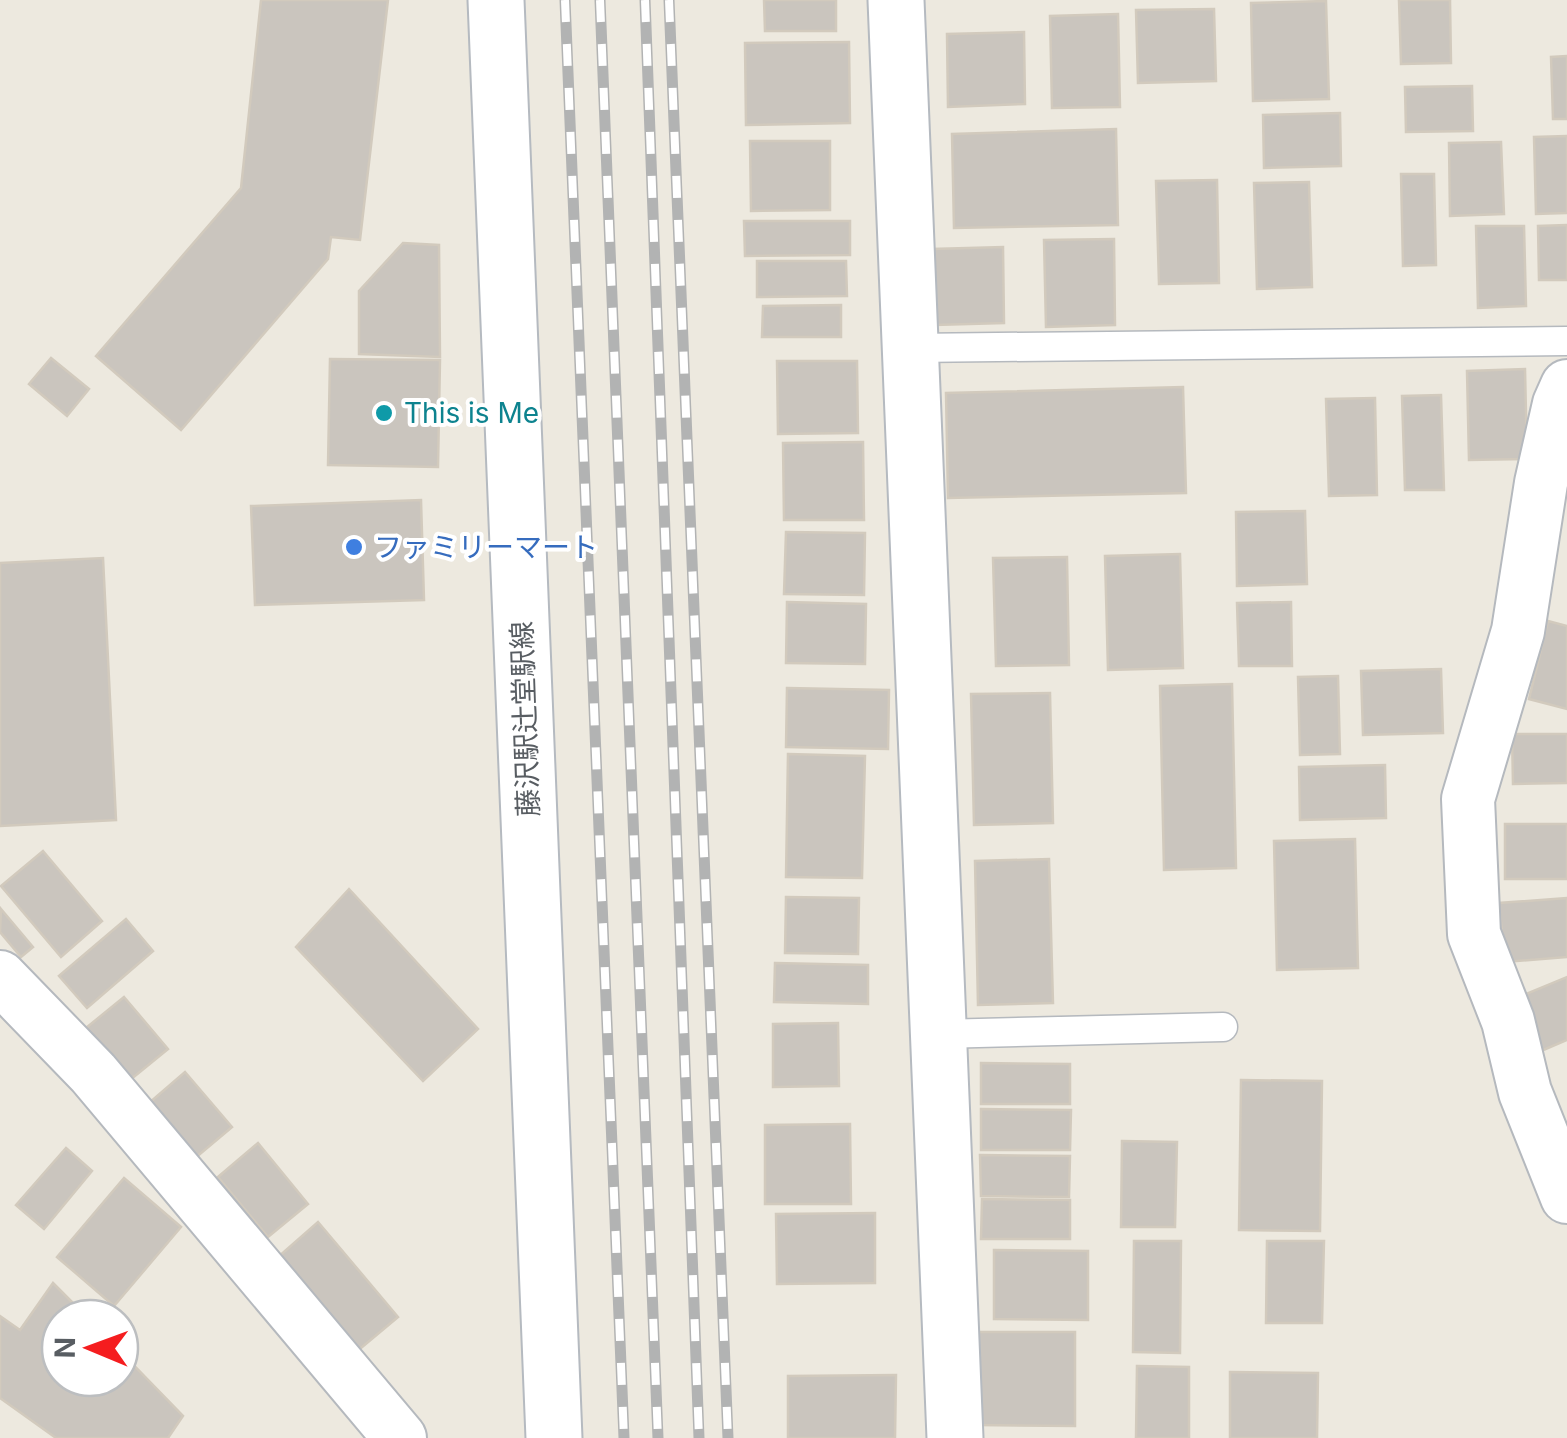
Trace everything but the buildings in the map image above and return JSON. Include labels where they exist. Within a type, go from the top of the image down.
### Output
[{"type":"street","name":"藤沢駅辻堂駅線","points":[[496,0],[554,1438]]},
{"type":"street","points":[[896,0],[955,1438]]},
{"type":"street","points":[[1567,386],[1541,483],[1518,630],[1468,799],[1474,934],[1508,1021],[1526,1092],[1567,1198]]},
{"type":"street","points":[[0,977],[93,1072],[400,1438]]},
{"type":"lane","points":[[912,348],[1567,341]]},
{"type":"lane","points":[[939,1034],[1223,1028]]},
{"type":"railway","points":[[565,0],[624,1438]]},
{"type":"railway","points":[[600,0],[658,1438]]},
{"type":"railway","points":[[645,0],[699,1438]]},
{"type":"railway","points":[[669,0],[728,1438]]},
{"type":"place","name":"This is Me","points":[[384,413]]},
{"type":"place","name":"ファミリーマート","points":[[354,547]]}]
